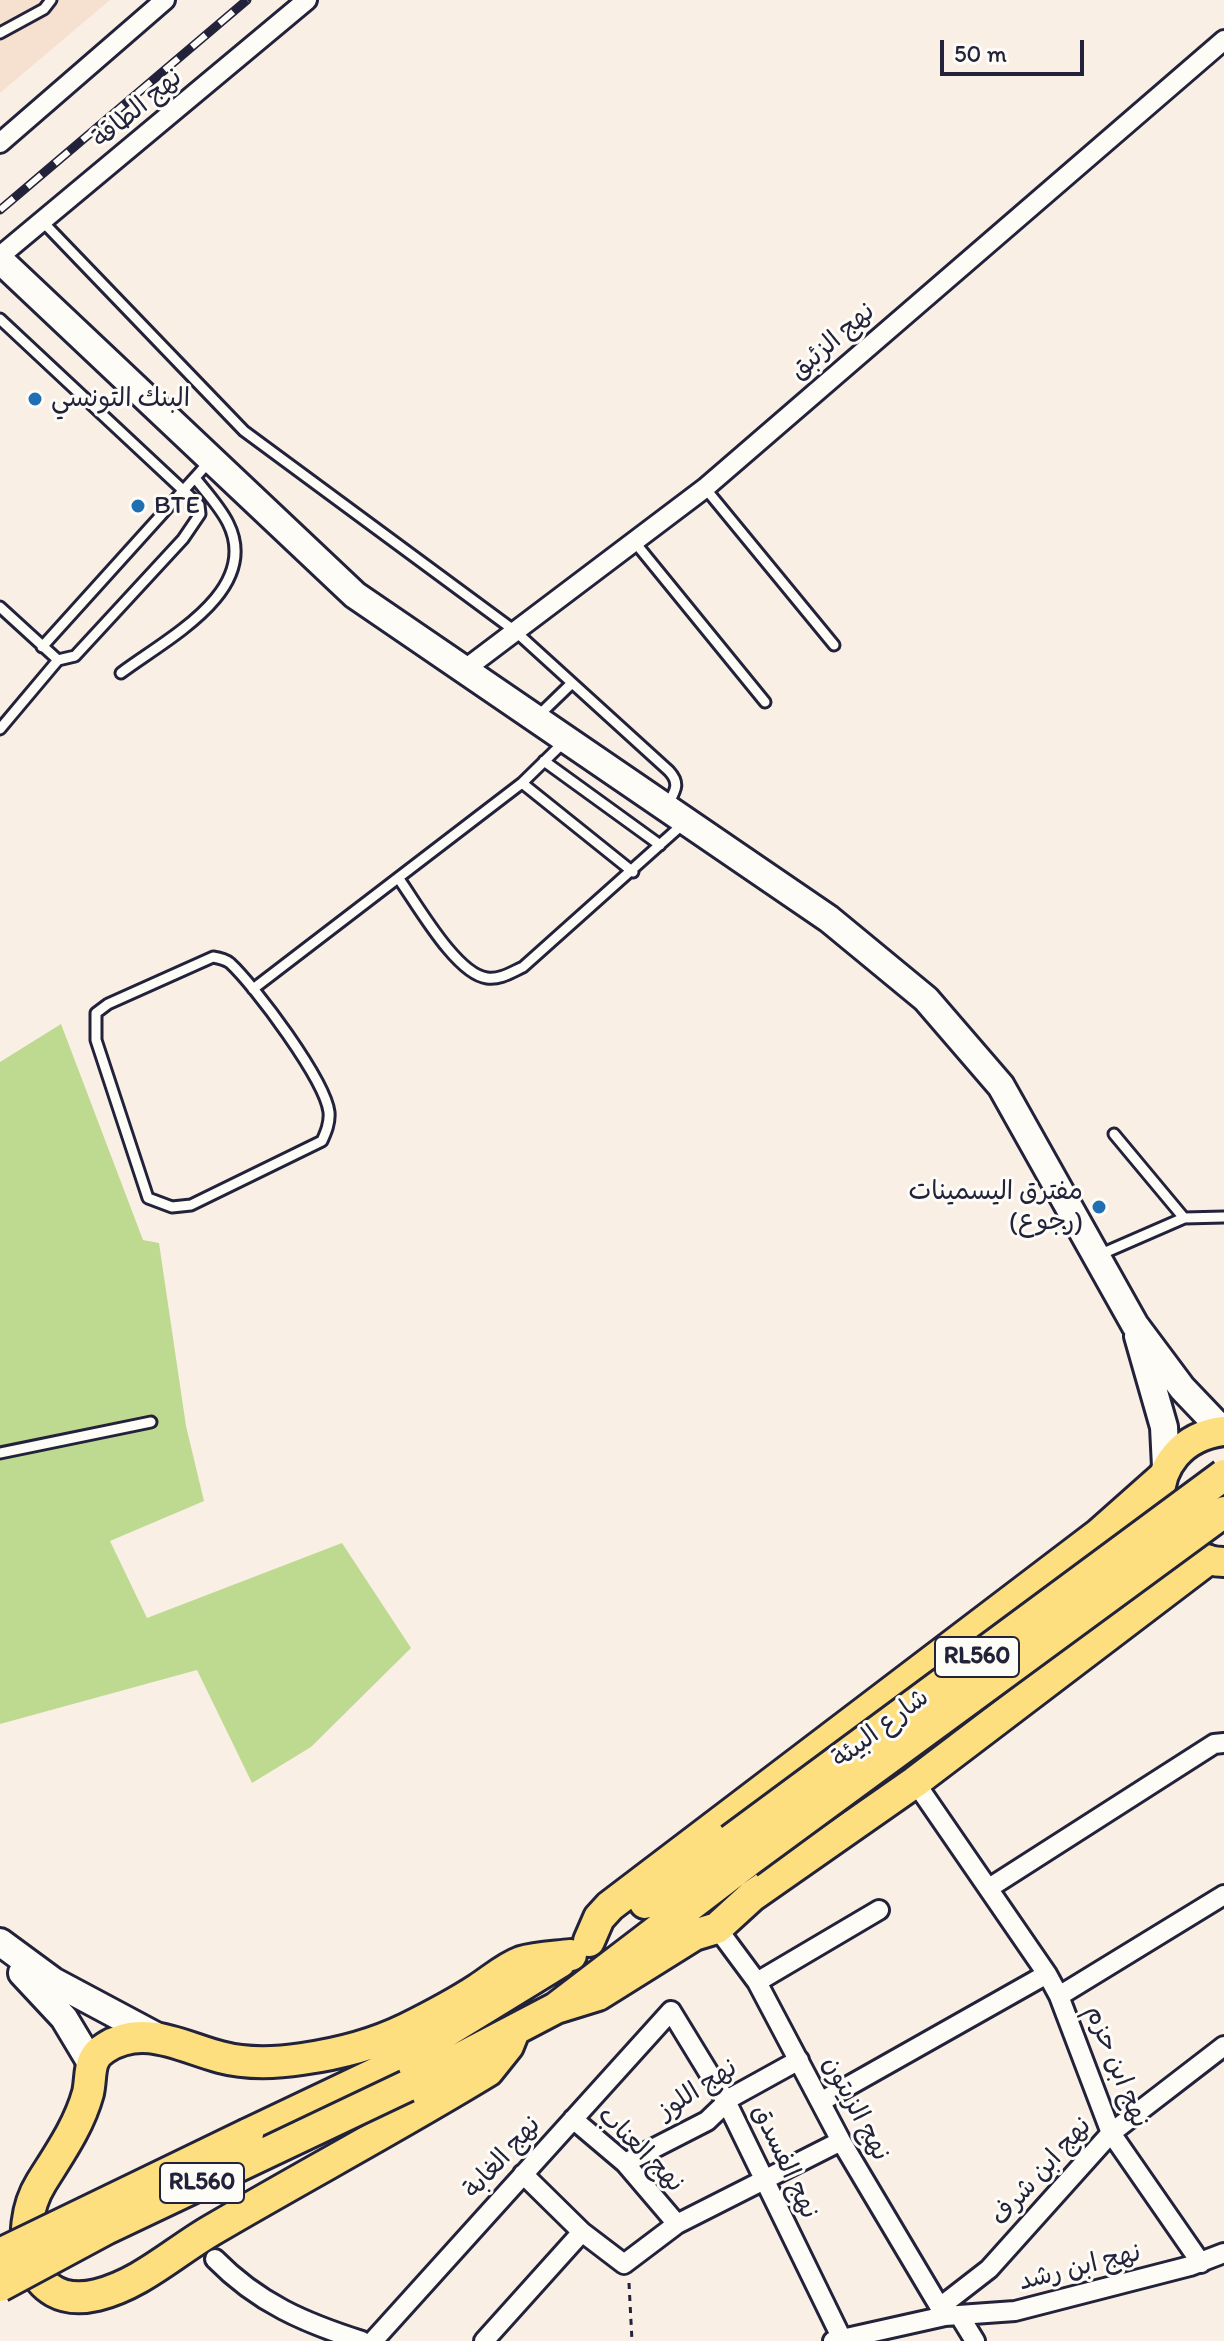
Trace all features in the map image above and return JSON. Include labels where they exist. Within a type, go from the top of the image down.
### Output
[{"type":"highway","points":[[514,2031],[508,2046],[488,2071],[210,2231],[135,2282],[96,2295],[66,2296],[41,2283],[29,2256],[27,2238],[38,2187],[80,2118],[89,2090],[91,2063],[112,2043],[156,2036],[220,2057],[260,2062],[301,2059],[362,2047],[403,2030],[519,1963],[580,1948],[610,1906],[1099,1534],[1164,1473]]},
{"type":"highway","name":"شارع البيئة","points":[[397,2077],[514,2031],[556,2008],[739,1851],[1224,1475]]},
{"type":"highway","name":"RL560","points":[[0,2286],[397,2077],[580,1948],[739,1851],[1224,1512]]},
{"type":"highway","points":[[556,2008],[598,1995],[694,1935],[717,1928],[752,1896],[915,1782],[1216,1561]]},
{"type":"highway","name":"RL560","points":[[0,2254],[397,2077]]},
{"type":"main road","points":[[0,258],[203,469],[355,595],[829,919],[926,999],[1001,1086],[1135,1325],[1182,1388],[1223,1431],[1189,1441],[1164,1473]]},
{"type":"main road","points":[[1135,1325],[1164,1427],[1164,1473],[1159,1500],[1163,1520],[1173,1538],[1189,1552],[1216,1561]]},
{"type":"main road","points":[[5,1947],[79,1997],[156,2036]]},
{"type":"main road","points":[[5,1947],[22,1975],[64,2018],[91,2063]]},
{"type":"street","points":[[0,143],[165,0]]},
{"type":"street","name":"نهج الطاقة","points":[[0,258],[307,0]]},
{"type":"street","name":"نهج الزئبق","points":[[464,670],[632,540],[705,488],[1224,40]]},
{"type":"street","points":[[989,1888],[1214,1744],[1224,1743]]},
{"type":"street","name":"نهج ابن حزم","points":[[915,1782],[1047,1974],[1059,1996],[1111,2133],[1201,2263]]},
{"type":"street","points":[[1059,1996],[1224,1895]]},
{"type":"street","points":[[757,1982],[879,1910]]},
{"type":"street","name":"نهج الزيتون","points":[[717,1928],[757,1982],[841,2141],[948,2313],[975,2341]]},
{"type":"street","points":[[822,2101],[1047,1974]]},
{"type":"street","name":"نهج الفسدق","points":[[671,2011],[726,2101],[767,2180],[837,2340]]},
{"type":"street","name":"نهج الغابة","points":[[373,2341],[671,2011]]},
{"type":"street","name":"نهج ابن شرف","points":[[948,2313],[1111,2133],[1224,2046]]},
{"type":"street","name":"نهج اللوز","points":[[625,2163],[707,2121],[719,2113],[726,2101],[799,2060]]},
{"type":"street","name":"نهج العناب","points":[[573,2119],[625,2163],[677,2224],[841,2141]]},
{"type":"street","points":[[523,2174],[582,2232],[624,2264],[677,2224]]},
{"type":"street","points":[[484,2341],[582,2232]]},
{"type":"street","name":"نهج ابن رشد","points":[[837,2340],[874,2337],[948,2313],[1015,2311],[1201,2263],[1224,2253]]},
{"type":"street","points":[[215,2259],[234,2279],[280,2312],[362,2341]]},
{"type":"lane","points":[[0,33],[44,9],[51,0]]},
{"type":"lane","points":[[43,222],[244,431],[515,631],[677,779],[677,813],[660,845],[523,967],[497,979],[484,978],[456,959],[399,879]]},
{"type":"lane","points":[[0,319],[199,505],[196,524],[84,648],[75,656],[58,660],[0,729]]},
{"type":"lane","points":[[42,647],[203,469],[229,525],[235,551],[228,585],[206,609],[121,673]]},
{"type":"lane","points":[[705,488],[834,645]]},
{"type":"lane","points":[[632,540],[765,702]]},
{"type":"lane","points":[[0,607],[58,660]]},
{"type":"lane","points":[[535,720],[572,683]]},
{"type":"lane","points":[[253,989],[522,783],[565,741]]},
{"type":"lane","points":[[544,761],[660,845]]},
{"type":"lane","points":[[522,783],[633,872]]},
{"type":"lane","points":[[213,957],[227,960],[253,989],[315,1076],[329,1112],[329,1127],[322,1141],[191,1205],[172,1207],[156,1203],[148,1198],[96,1040],[96,1013],[108,1004],[213,957]]},
{"type":"lane","points":[[1114,1134],[1184,1218]]},
{"type":"lane","points":[[1096,1256],[1184,1218],[1224,1217]]},
{"type":"lane","points":[[0,1453],[151,1422]]},
{"type":"path","points":[[624,2264],[631,2288],[632,2341]]},
{"type":"shaded area","points":[[0,0],[110,0],[0,93]]},
{"type":"green space","points":[[61,1024],[143,1240],[159,1243],[186,1426],[204,1501],[110,1541],[147,1618],[342,1543],[411,1648],[311,1747],[252,1783],[197,1670],[0,1724],[0,1062]]},
{"type":"railway","points":[[0,210],[247,0]]},
{"type":"place","name":"البنك التونسي","points":[[35,399]]},
{"type":"place","name":"BTE","points":[[138,506]]},
{"type":"place","name":"مفترق اليسمينات (رجوع)","points":[[1099,1207]]}]
